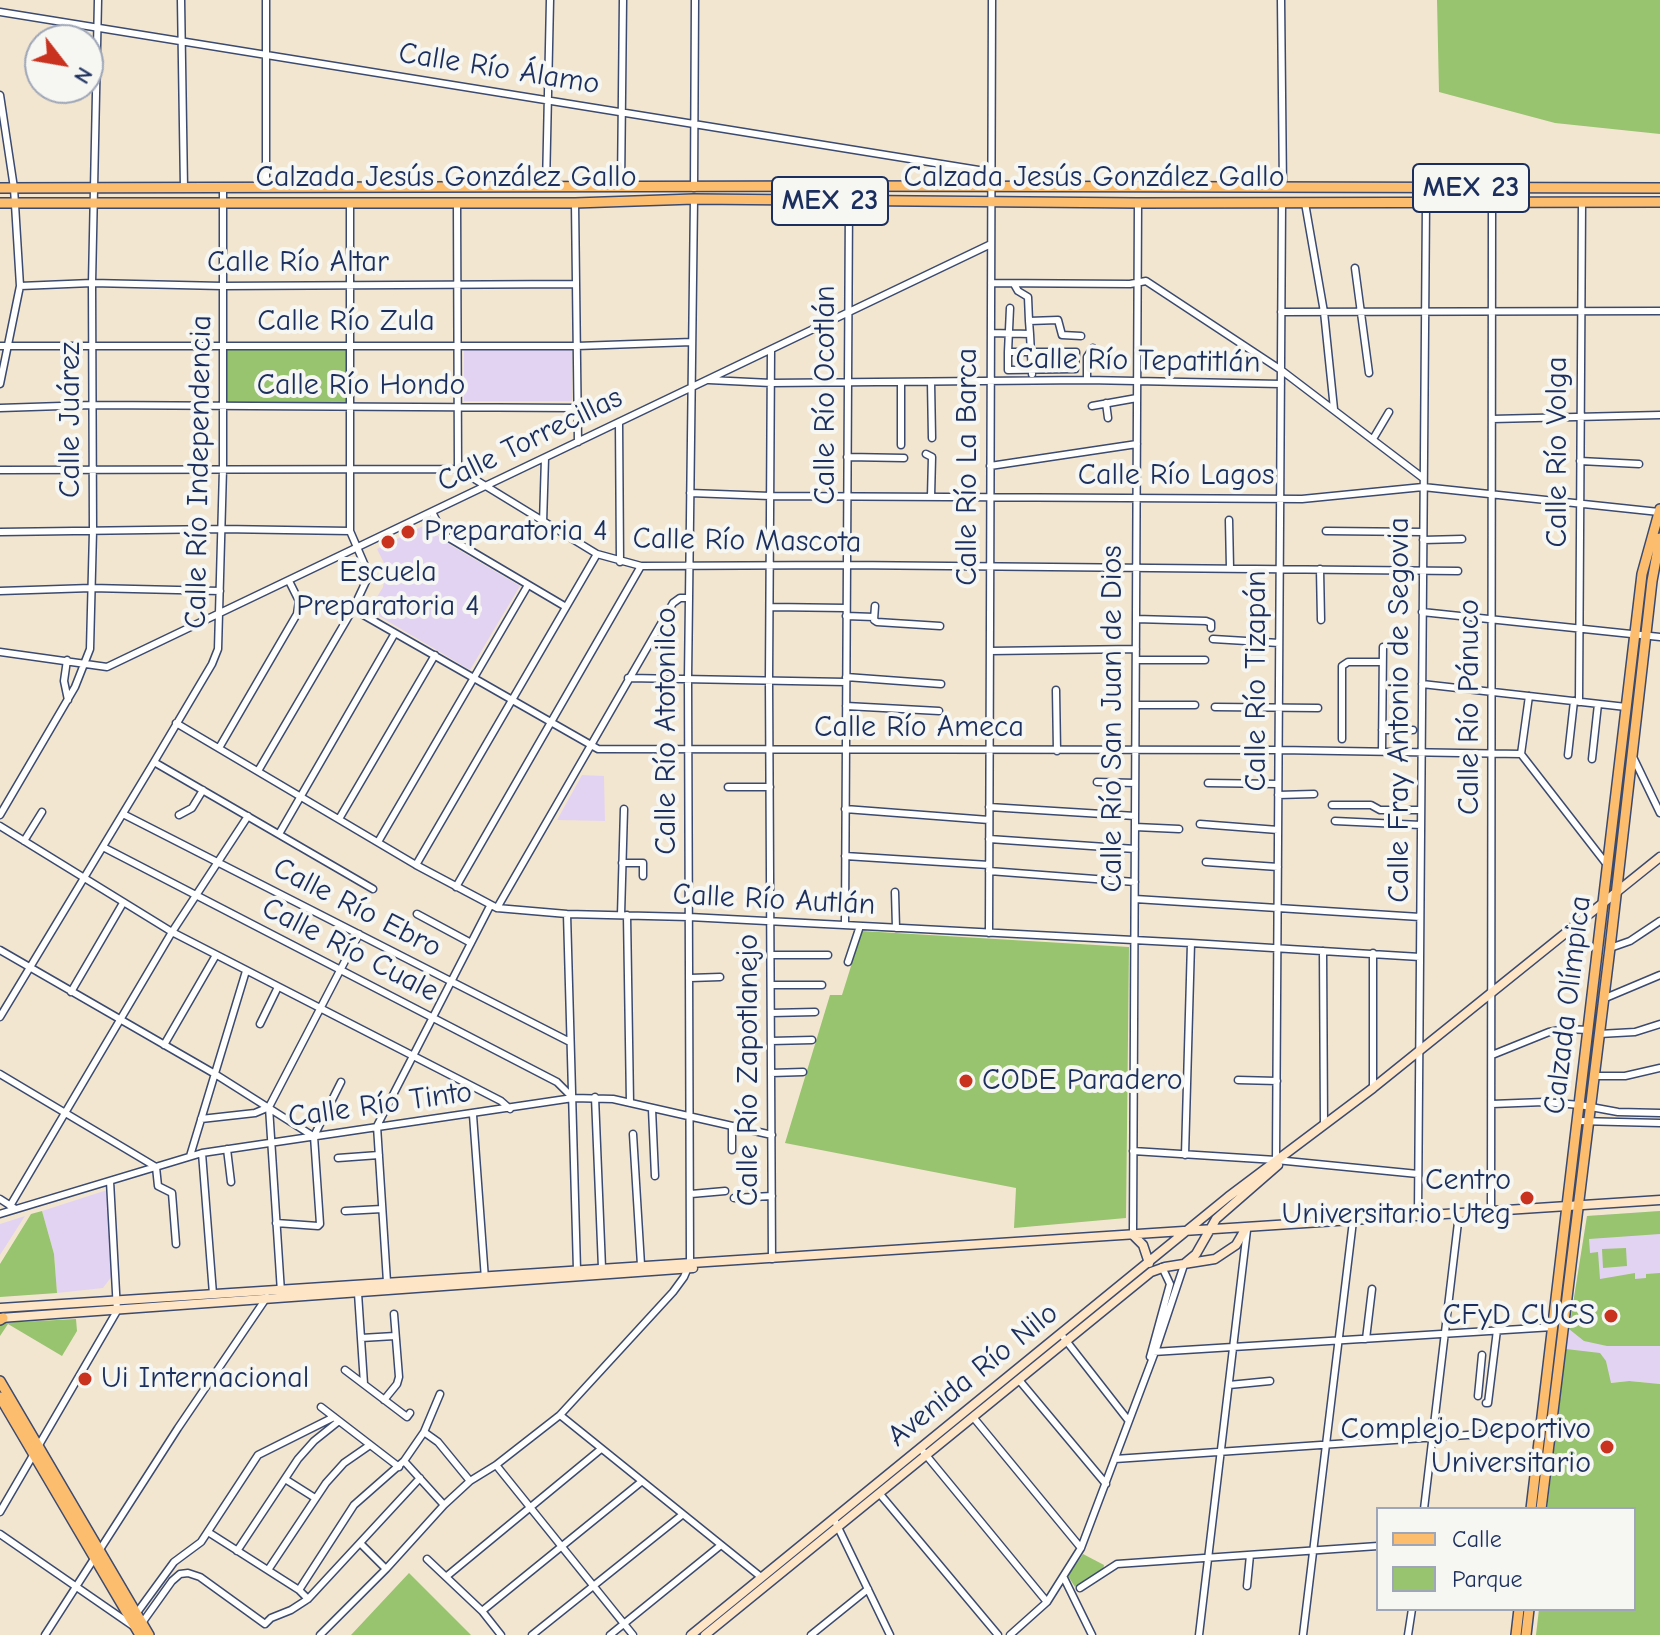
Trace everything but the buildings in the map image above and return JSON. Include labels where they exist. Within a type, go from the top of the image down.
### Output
[{"type":"main road","name":"Calzada Jesús González Gallo","points":[[0,188],[621,187],[694,194],[849,201],[1660,202]]},
{"type":"main road","name":"Calzada Jesús González Gallo","points":[[0,203],[575,203],[694,194],[991,187],[1660,188]]},
{"type":"main road","points":[[1387,188],[1424,203]]},
{"type":"main road","points":[[538,202],[575,189]]},
{"type":"main road","name":"Calzada Olímpica","points":[[1585,1106],[1595,1076],[1594,1032],[1603,999],[1632,756],[1642,574],[1659,510]]},
{"type":"main road","name":"Calzada Olímpica","points":[[1541,1507],[1594,1032],[1626,707],[1660,538]]},
{"type":"main road","name":"Avenida Río Nilo","points":[[705,1635],[1187,1232],[1373,1088],[1660,857]]},
{"type":"main road","name":"Avenida Río Nilo","points":[[691,1635],[761,1577],[879,1493],[923,1452],[973,1417],[994,1395],[1019,1380],[1063,1338],[1151,1272],[1162,1267],[1184,1265],[1196,1254],[1219,1216],[1282,1159]]},
{"type":"main road","points":[[1,1316],[265,1300],[278,1293],[387,1282],[485,1280],[1660,1200]]},
{"type":"main road","name":"Calzada Olímpica","points":[[1531,1507],[1553,1327],[1573,1206]]},
{"type":"main road","points":[[1184,1265],[1206,1262],[1224,1254],[1236,1245],[1247,1228]]},
{"type":"main road","points":[[1133,1236],[1143,1245],[1149,1263]]},
{"type":"main road","points":[[1,1316],[117,1300],[213,1294],[358,1293],[577,1270],[689,1265]]},
{"type":"main road","points":[[0,1381],[139,1629],[149,1635]]},
{"type":"main road","points":[[0,1397],[36,1450]]},
{"type":"main road","points":[[96,1554],[136,1614],[139,1629]]},
{"type":"main road","points":[[1516,1635],[1519,1611]]},
{"type":"main road","points":[[1526,1635],[1529,1611]]},
{"type":"street","name":"Calle Juárez","points":[[97,24],[98,0]]},
{"type":"street","points":[[181,0],[184,188]]},
{"type":"street","points":[[266,0],[266,188]]},
{"type":"street","points":[[546,187],[550,0]]},
{"type":"street","points":[[621,187],[623,0]]},
{"type":"street","name":"Calle Río Atotonilco","points":[[689,1265],[688,678],[695,0]]},
{"type":"street","name":"Calle Río La Barca","points":[[989,933],[992,0]]},
{"type":"street","points":[[1281,0],[1283,188]]},
{"type":"street","name":"Calle Río Álamo","points":[[0,12],[78,24]]},
{"type":"street","name":"Calle Río Álamo","points":[[104,28],[991,172]]},
{"type":"street","points":[[0,95],[20,245],[20,286],[0,384]]},
{"type":"street","name":"Calle Juárez","points":[[0,815],[68,700],[87,663],[90,649],[96,104]]},
{"type":"street","name":"Calle Río Independencia","points":[[0,1017],[216,656],[219,642],[223,469],[223,188]]},
{"type":"street","name":"Calle Río Ocotlán","points":[[845,925],[849,201]]},
{"type":"street","name":"Calle Río Pánuco","points":[[1491,1212],[1492,202]]},
{"type":"street","name":"Calle Río Volga","points":[[1568,755],[1577,701],[1580,629],[1582,202]]},
{"type":"street","points":[[258,771],[353,609],[369,575],[350,531],[350,203]]},
{"type":"street","points":[[0,470],[458,469],[457,203]]},
{"type":"street","points":[[575,203],[578,442]]},
{"type":"street","name":"Calle Río San Juan de Dios","points":[[1133,1236],[1138,203]]},
{"type":"street","name":"Calle Río Tizapán","points":[[1282,203],[1277,949],[1277,1081],[1282,1159]]},
{"type":"street","points":[[1305,203],[1324,312],[1334,409]]},
{"type":"street","name":"Calle Fray Antonio de Segovia","points":[[1418,1217],[1424,203]]},
{"type":"street","name":"Calle Torrecillas","points":[[0,652],[107,667],[991,244]]},
{"type":"street","points":[[1355,268],[1369,373]]},
{"type":"street","points":[[991,283],[1130,284],[1146,281],[1281,370],[1423,478]]},
{"type":"street","name":"Calle Río Altar","points":[[20,286],[92,283],[222,286],[576,284]]},
{"type":"street","points":[[1014,284],[1018,291],[1028,297],[1033,380]]},
{"type":"street","points":[[1008,352],[1076,352],[1075,369],[1008,370],[1008,352],[1010,308]]},
{"type":"street","points":[[1281,312],[1660,311]]},
{"type":"street","points":[[1029,321],[1058,320],[1062,335],[1081,336]]},
{"type":"street","points":[[991,333],[1030,334]]},
{"type":"street","name":"Calle Río Zula","points":[[0,346],[577,346],[692,342]]},
{"type":"street","points":[[1087,380],[1087,357],[1093,348]]},
{"type":"street","name":"Calle Río Zapotlanejo","points":[[771,350],[772,1259]]},
{"type":"street","name":"Calle Río Tepatitlán","points":[[706,380],[771,383],[1087,380],[1281,384]]},
{"type":"street","points":[[901,382],[901,445]]},
{"type":"street","points":[[931,382],[932,438]]},
{"type":"street","points":[[1092,406],[1137,398]]},
{"type":"street","points":[[1106,403],[1108,418]]},
{"type":"street","name":"Calle Río Hondo","points":[[0,408],[92,405],[578,408]]},
{"type":"street","points":[[1373,439],[1389,412]]},
{"type":"street","points":[[1492,419],[1660,415]]},
{"type":"street","points":[[619,422],[620,562]]},
{"type":"street","points":[[990,466],[1137,444]]},
{"type":"street","points":[[926,454],[932,457],[931,497]]},
{"type":"street","points":[[847,457],[904,458]]},
{"type":"street","points":[[543,523],[545,458]]},
{"type":"street","points":[[1580,461],[1639,464]]},
{"type":"street","name":"Calle Río Mascota","points":[[458,469],[597,554],[641,566],[1458,571]]},
{"type":"street","name":"Calle Río Lagos","points":[[690,493],[847,497],[1280,499],[1423,487],[1659,510]]},
{"type":"street","points":[[432,512],[444,535],[566,607]]},
{"type":"street","points":[[1229,520],[1230,568]]},
{"type":"street","points":[[0,532],[350,531]]},
{"type":"street","points":[[1326,531],[1423,532]]},
{"type":"street","points":[[1423,540],[1462,539]]},
{"type":"street","points":[[416,865],[597,554]]},
{"type":"street","points":[[456,887],[641,566]]},
{"type":"street","points":[[1320,569],[1321,620]]},
{"type":"street","points":[[219,748],[299,610],[299,601],[289,581]]},
{"type":"street","points":[[378,842],[528,585]]},
{"type":"street","points":[[0,591],[91,588],[220,591]]},
{"type":"street","points":[[387,1282],[377,1126],[471,943],[591,746],[673,603],[680,598],[689,598]]},
{"type":"street","points":[[874,617],[875,606]]},
{"type":"street","points":[[770,607],[846,612],[874,617],[878,622],[940,626]]},
{"type":"street","name":"Calle Río Ameca","points":[[353,609],[598,749],[1279,750],[1521,754]]},
{"type":"street","points":[[1422,612],[1660,637]]},
{"type":"street","points":[[1136,619],[1208,621],[1211,628]]},
{"type":"street","points":[[279,834],[395,633]]},
{"type":"street","points":[[1213,639],[1279,643]]},
{"type":"street","points":[[1382,751],[1383,647]]},
{"type":"street","points":[[990,651],[1136,649]]},
{"type":"street","points":[[339,819],[435,655]]},
{"type":"street","points":[[67,660],[64,681],[68,700]]},
{"type":"street","points":[[1136,660],[1205,660]]},
{"type":"street","points":[[1342,739],[1342,666],[1348,662],[1382,662]]},
{"type":"street","points":[[628,678],[941,684]]},
{"type":"street","points":[[1422,684],[1626,707]]},
{"type":"street","points":[[1056,690],[1057,751]]},
{"type":"street","points":[[1529,696],[1521,754],[1609,867]]},
{"type":"street","points":[[1592,759],[1598,704]]},
{"type":"street","points":[[1136,705],[1195,705]]},
{"type":"street","points":[[846,706],[939,711]]},
{"type":"street","points":[[1215,707],[1318,708]]},
{"type":"street","name":"Calle Río Autlán","points":[[176,723],[493,907],[567,914],[689,917],[1420,957]]},
{"type":"street","points":[[1382,730],[1413,730]]},
{"type":"street","points":[[1632,756],[1660,813]]},
{"type":"street","points":[[154,762],[373,889]]},
{"type":"street","points":[[1097,782],[1135,783]]},
{"type":"street","points":[[1208,783],[1278,784]]},
{"type":"street","points":[[728,787],[770,787]]},
{"type":"street","points":[[179,815],[192,808],[203,790]]},
{"type":"street","points":[[1278,795],[1314,794]]},
{"type":"street","points":[[1332,805],[1421,810]]},
{"type":"street","points":[[989,807],[1135,816]]},
{"type":"street","points":[[624,809],[622,863],[630,1103]]},
{"type":"street","points":[[845,809],[989,820]]},
{"type":"street","points":[[24,841],[42,812]]},
{"type":"street","name":"Calle Río Ebro","points":[[123,814],[570,1042]]},
{"type":"street","points":[[0,1199],[13,1207],[172,932],[248,816]]},
{"type":"street","points":[[1335,821],[1421,825]]},
{"type":"street","points":[[1200,824],[1278,830]]},
{"type":"street","points":[[0,826],[172,932],[501,1101],[510,1109]]},
{"type":"street","points":[[1135,827],[1179,829]]},
{"type":"street","points":[[989,839],[1135,849]]},
{"type":"street","name":"Calle Río Cuale","points":[[103,847],[557,1082],[573,1098]]},
{"type":"street","points":[[845,856],[1135,882]]},
{"type":"street","points":[[1206,862],[1278,867]]},
{"type":"street","points":[[622,863],[643,863],[643,876]]},
{"type":"street","points":[[895,892],[896,928]]},
{"type":"street","points":[[1135,899],[1420,917]]},
{"type":"street","points":[[71,992],[123,903]]},
{"type":"street","points":[[417,914],[471,943]]},
{"type":"street","points":[[567,914],[577,1270]]},
{"type":"street","points":[[1610,948],[1630,941],[1660,921]]},
{"type":"street","points":[[848,962],[860,926]]},
{"type":"street","points":[[278,1293],[269,1107],[359,934]]},
{"type":"street","points":[[1185,1155],[1191,943]]},
{"type":"street","points":[[0,950],[215,1074],[314,1136]]},
{"type":"street","points":[[1323,951],[1324,1125]]},
{"type":"street","points":[[1373,953],[1373,1088]]},
{"type":"street","points":[[164,1045],[216,955]]},
{"type":"street","points":[[771,955],[828,955]]},
{"type":"street","points":[[190,1156],[246,971]]},
{"type":"street","points":[[1603,999],[1660,975]]},
{"type":"street","points":[[690,978],[720,977]]},
{"type":"street","points":[[771,985],[822,985]]},
{"type":"street","points":[[260,1024],[278,987]]},
{"type":"street","points":[[771,1013],[815,1012]]},
{"type":"street","points":[[1492,1055],[1549,1032],[1635,1032],[1660,1024]]},
{"type":"street","points":[[771,1041],[812,1040]]},
{"type":"street","points":[[1595,1076],[1625,1076],[1660,1068]]},
{"type":"street","points":[[771,1073],[803,1072]]},
{"type":"street","points":[[0,1074],[156,1167],[158,1186],[172,1193],[176,1244]]},
{"type":"street","points":[[1238,1080],[1277,1081]]},
{"type":"street","points":[[276,1223],[320,1224],[314,1136],[341,1082]]},
{"type":"street","points":[[595,1097],[602,1268]]},
{"type":"street","name":"Calle Río Tinto","points":[[0,1214],[13,1207],[202,1153],[573,1098],[595,1097],[630,1103],[772,1135]]},
{"type":"street","points":[[1492,1104],[1585,1106],[1660,1113]]},
{"type":"street","points":[[201,1119],[255,1113],[269,1107]]},
{"type":"street","points":[[652,1109],[655,1176]]},
{"type":"street","points":[[473,1115],[485,1280]]},
{"type":"street","points":[[1583,1122],[1660,1123]]},
{"type":"street","points":[[732,1126],[732,1150]]},
{"type":"street","points":[[633,1134],[641,1265]]},
{"type":"street","points":[[227,1149],[231,1182]]},
{"type":"street","points":[[1133,1151],[1282,1159],[1418,1174]]},
{"type":"street","points":[[202,1153],[213,1294]]},
{"type":"street","points":[[338,1158],[379,1155]]},
{"type":"street","points":[[0,1512],[117,1311],[110,1181]]},
{"type":"street","points":[[691,1194],[725,1191]]},
{"type":"street","points":[[734,1198],[772,1196]]},
{"type":"street","points":[[345,1211],[382,1209]]},
{"type":"street","points":[[1424,1507],[1459,1214]]},
{"type":"street","points":[[1303,1635],[1353,1221]]},
{"type":"street","points":[[1199,1635],[1247,1228]]},
{"type":"street","points":[[320,1635],[470,1481],[496,1465],[560,1415],[673,1292],[689,1265]]},
{"type":"street","points":[[1152,1352],[1184,1265]]},
{"type":"street","points":[[1010,1635],[1047,1602],[1081,1548],[1150,1361],[1170,1284],[1162,1267]]},
{"type":"street","points":[[1366,1339],[1372,1289]]},
{"type":"street","points":[[358,1293],[364,1384]]},
{"type":"street","points":[[45,1635],[265,1300]]},
{"type":"street","points":[[384,1400],[399,1381],[394,1314]]},
{"type":"street","points":[[1152,1352],[1553,1327]]},
{"type":"street","points":[[1486,1403],[1497,1330]]},
{"type":"street","points":[[361,1338],[395,1336]]},
{"type":"street","points":[[1063,1338],[1128,1420]]},
{"type":"street","points":[[1478,1396],[1482,1355]]},
{"type":"street","points":[[345,1370],[407,1417],[410,1413]]},
{"type":"street","points":[[1019,1380],[1106,1484]]},
{"type":"street","points":[[1229,1385],[1270,1381]]},
{"type":"street","points":[[1480,1381],[1491,1382]]},
{"type":"street","points":[[299,1590],[354,1505],[402,1464],[424,1432],[440,1394]]},
{"type":"street","points":[[321,1407],[420,1478],[444,1505]]},
{"type":"street","points":[[560,1415],[761,1577]]},
{"type":"street","points":[[973,1417],[1081,1548]]},
{"type":"street","points":[[237,1551],[309,1446],[337,1419]]},
{"type":"street","points":[[136,1614],[174,1562],[198,1546],[258,1455],[337,1419]]},
{"type":"street","points":[[1115,1459],[1541,1430]]},
{"type":"street","points":[[424,1432],[438,1442],[470,1481]]},
{"type":"street","points":[[268,1570],[335,1472],[370,1445]]},
{"type":"street","points":[[447,1576],[601,1449]]},
{"type":"street","points":[[923,1452],[1047,1602]]},
{"type":"street","points":[[1499,1466],[1536,1464]]},
{"type":"street","points":[[496,1465],[633,1635]]},
{"type":"street","points":[[264,1634],[265,1624],[271,1618],[296,1608],[308,1599],[420,1478]]},
{"type":"street","points":[[285,1479],[315,1498]]},
{"type":"street","points":[[482,1611],[641,1482]]},
{"type":"street","points":[[879,1493],[998,1635]]},
{"type":"street","points":[[532,1635],[682,1515]]},
{"type":"street","points":[[837,1522],[890,1635]]},
{"type":"street","points":[[208,1532],[299,1590],[308,1599]]},
{"type":"street","points":[[0,1534],[139,1629],[172,1581],[184,1573],[200,1577],[265,1624]]},
{"type":"street","points":[[361,1544],[386,1569]]},
{"type":"street","points":[[610,1635],[721,1545]]},
{"type":"street","points":[[1080,1588],[1114,1564],[1376,1546]]},
{"type":"street","points":[[1247,1586],[1250,1555]]},
{"type":"street","points":[[427,1559],[482,1611],[501,1635]]},
{"type":"street","points":[[164,1576],[172,1581]]},
{"type":"street","points":[[1064,1578],[1092,1635]]},
{"type":"street","points":[[811,1635],[868,1589]]},
{"type":"street","points":[[1408,1635],[1412,1611]]},
{"type":"street","points":[[1021,1627],[1025,1635]]},
{"type":"shaded area","points":[[464,350],[572,350],[572,401],[464,401]]},
{"type":"shaded area","points":[[431,522],[440,539],[520,586],[470,670],[369,610],[383,587],[385,575],[384,563],[377,549]]},
{"type":"shaded area","points":[[582,775],[604,776],[605,821],[557,820]]},
{"type":"shaded area","points":[[107,1190],[112,1276],[103,1288],[57,1293],[54,1254],[42,1211]]},
{"type":"shaded area","points":[[1660,1211],[1660,1384],[1610,1383],[1606,1361],[1566,1349],[1587,1216]]},
{"type":"shaded area","points":[[25,1216],[0,1255],[0,1224]]},
{"type":"green space","points":[[1437,0],[1660,0],[1660,134],[1555,123],[1439,92]]},
{"type":"green space","points":[[224,346],[348,346],[348,406],[224,406]]},
{"type":"green space","name":"CODE Paradero","points":[[862,931],[1129,947],[1126,1218],[1014,1228],[1016,1188],[785,1143],[830,995],[842,995]]},
{"type":"green space","points":[[42,1211],[54,1254],[57,1293],[0,1297],[0,1264],[31,1214]]},
{"type":"green space","points":[[1660,1211],[1660,1234],[1589,1239],[1590,1253],[1598,1252],[1600,1279],[1635,1273],[1635,1279],[1646,1278],[1646,1274],[1660,1273],[1660,1346],[1607,1346],[1584,1341],[1569,1329],[1587,1216]]},
{"type":"green space","points":[[1626,1248],[1627,1266],[1603,1268],[1602,1249]]},
{"type":"green space","points":[[76,1319],[77,1331],[62,1356],[8,1324],[0,1336],[0,1323]]},
{"type":"green space","name":"Complejo Deportivo Universitario","points":[[1566,1349],[1600,1353],[1606,1361],[1611,1383],[1660,1384],[1660,1635],[1536,1635],[1539,1611],[1636,1611],[1636,1507],[1547,1507]]},
{"type":"green space","points":[[1083,1554],[1104,1565],[1103,1570],[1075,1587],[1068,1576]]},
{"type":"green space","points":[[409,1573],[471,1635],[351,1635]]},
{"type":"place","name":"Preparatoria 4","points":[[408,532]]},
{"type":"place","name":"Escuela Preparatoria 4","points":[[388,542]]},
{"type":"place","name":"CODE Paradero","points":[[966,1081]]},
{"type":"place","name":"Centro Universitario Uteg","points":[[1527,1198]]},
{"type":"place","name":"CFyD CUCS","points":[[1611,1316]]},
{"type":"place","name":"Ui Internacional","points":[[85,1379]]},
{"type":"place","name":"Complejo Deportivo Universitario","points":[[1607,1447]]}]
